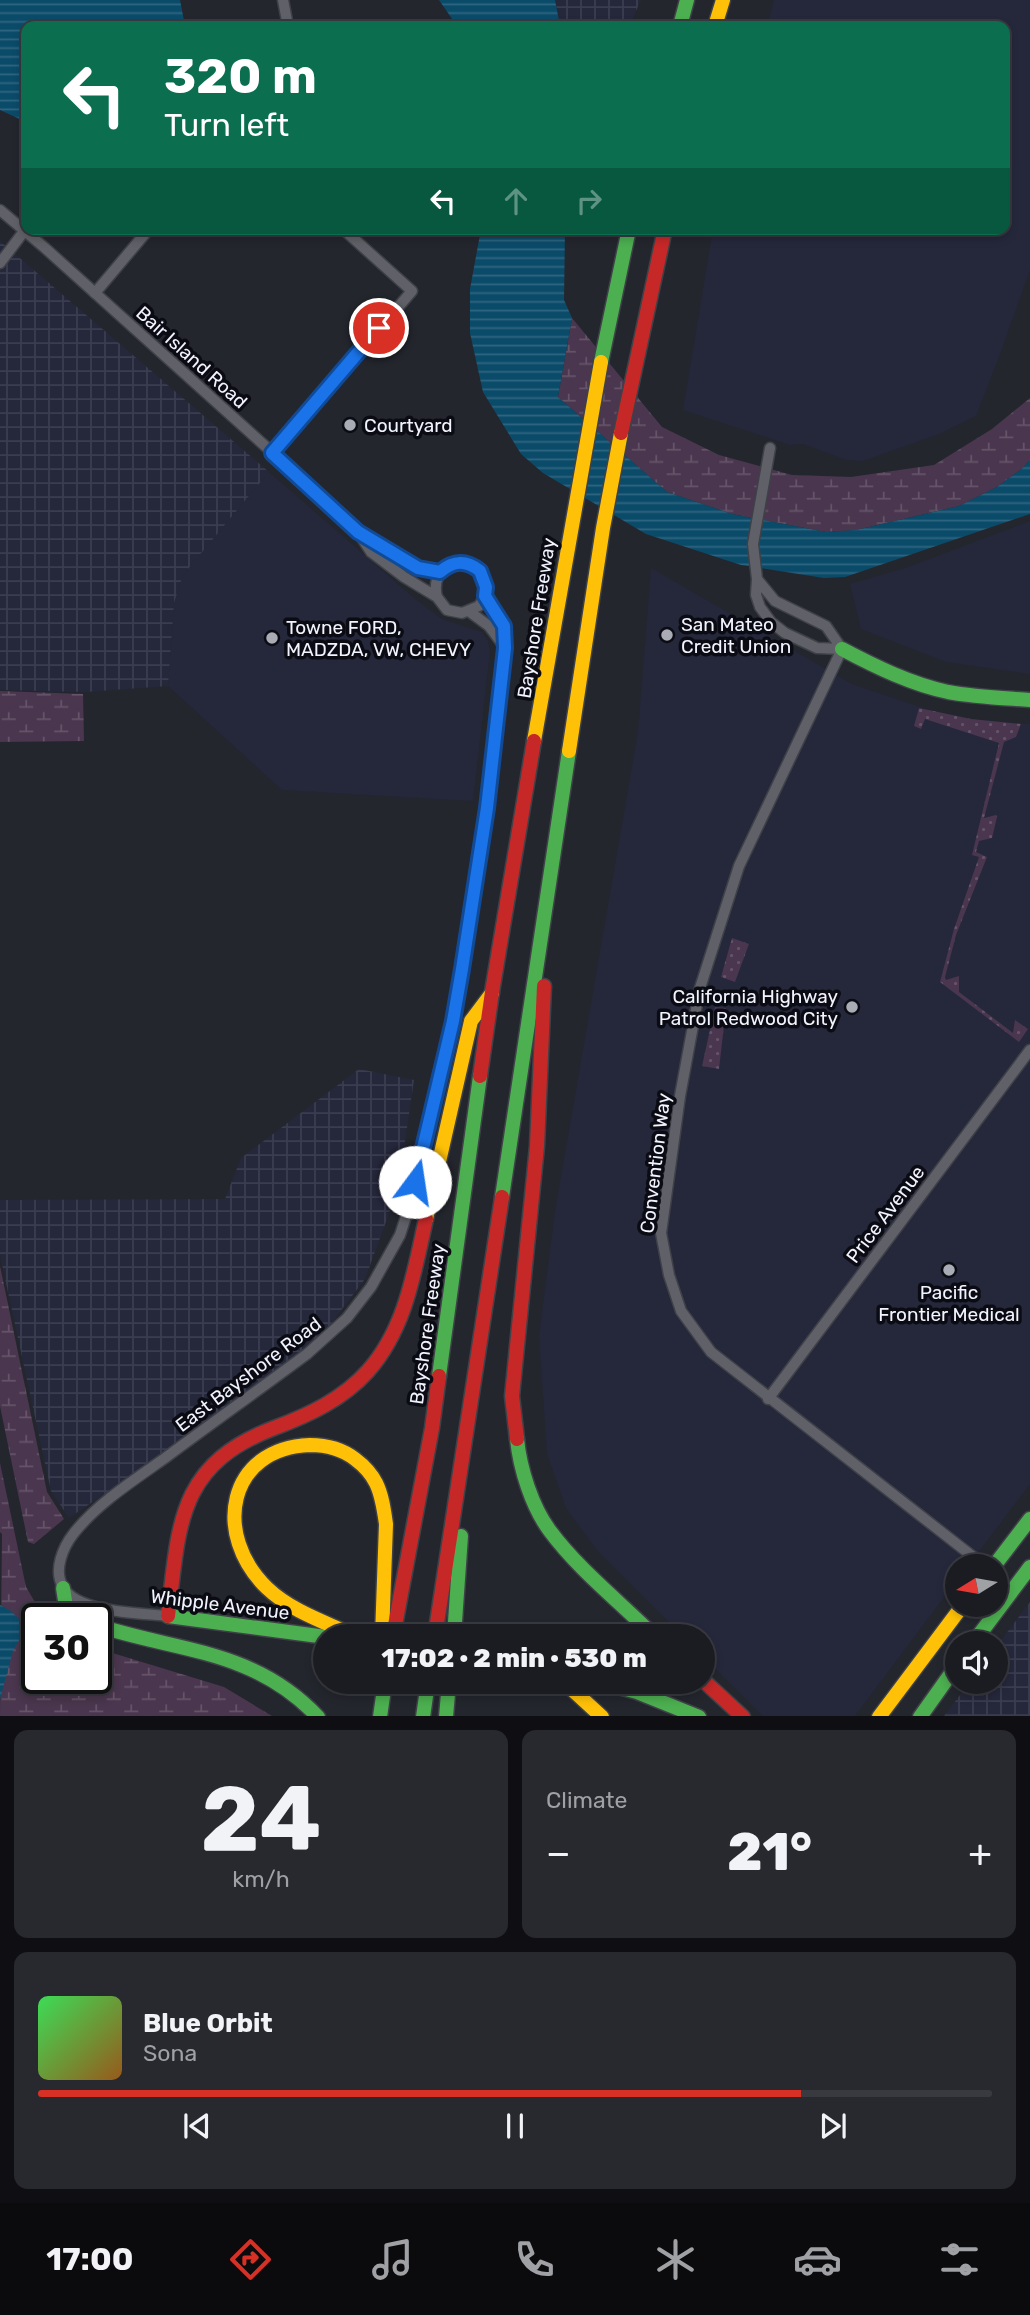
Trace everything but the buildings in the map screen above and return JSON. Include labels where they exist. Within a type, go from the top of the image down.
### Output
[{"type":"main road","points":[[681,21],[687,0]]},
{"type":"main road","points":[[717,21],[723,0]]},
{"type":"main road","name":"Bayshore Freeway","points":[[395,1624],[433,1417],[492,992],[573,510],[628,235]]},
{"type":"main road","points":[[437,1624],[603,528],[664,235]]},
{"type":"main road","points":[[842,649],[917,684],[957,693],[1030,700]]},
{"type":"main road","points":[[547,897],[540,1113],[512,1395],[515,1431],[527,1485],[549,1530],[642,1624]]},
{"type":"main road","points":[[168,1616],[182,1522],[199,1479],[208,1467],[231,1447],[312,1413],[343,1395],[368,1372],[397,1329],[409,1294],[471,1021],[492,992]]},
{"type":"main road","points":[[455,1624],[465,1433]]},
{"type":"main road","points":[[331,1624],[281,1599],[270,1590],[256,1576],[240,1549],[233,1520],[240,1489],[254,1468],[287,1448],[313,1444],[339,1448],[360,1463],[377,1485],[385,1511],[386,1528],[380,1624]]},
{"type":"main road","points":[[1003,1554],[1030,1519]]},
{"type":"main road","points":[[982,1631],[1030,1567]]},
{"type":"main road","points":[[63,1588],[63,1603]]},
{"type":"main road","name":"Whipple Avenue","points":[[168,1616],[313,1635]]},
{"type":"main road","points":[[880,1716],[954,1617]]},
{"type":"main road","points":[[989,1621],[990,1617]]},
{"type":"main road","points":[[112,1629],[260,1671],[292,1689],[317,1716]]},
{"type":"main road","points":[[921,1716],[945,1682]]},
{"type":"main road","points":[[715,1691],[743,1716]]},
{"type":"main road","points":[[380,1716],[383,1694]]},
{"type":"main road","points":[[423,1716],[426,1694]]},
{"type":"main road","points":[[446,1716],[448,1694]]},
{"type":"main road","points":[[577,1694],[601,1716]]},
{"type":"main road","points":[[638,1694],[697,1716]]},
{"type":"street","points":[[283,0],[287,21]]},
{"type":"street","name":"Bair Island Road","points":[[0,211],[21,227]]},
{"type":"street","points":[[0,263],[21,235]]},
{"type":"street","name":"Bair Island Road","points":[[31,235],[358,532],[418,568],[440,572]]},
{"type":"street","points":[[95,293],[144,235]]},
{"type":"street","points":[[272,453],[412,291],[350,235]]},
{"type":"street","points":[[770,448],[753,544],[757,574],[756,595],[760,607],[771,622],[785,632],[817,648],[842,649]]},
{"type":"street","name":"Bair Island Road","points":[[358,532],[371,552],[437,597]]},
{"type":"street","points":[[456,562],[473,565],[485,579],[485,596],[479,606],[470,612],[447,610],[437,597],[436,580],[440,572],[456,562]]},
{"type":"street","points":[[757,574],[775,601],[826,626],[842,649]]},
{"type":"street","name":"East Bayshore Road","points":[[63,1588],[58,1570],[75,1532],[118,1493],[321,1343],[358,1304],[391,1252],[411,1201],[456,1009],[487,808],[505,648],[504,626],[485,596]]},
{"type":"street","points":[[470,612],[489,626],[505,648]]},
{"type":"street","name":"Convention Way","points":[[842,649],[739,866],[701,988],[674,1128],[661,1233],[669,1275],[681,1311],[711,1352],[969,1554]]},
{"type":"street","name":"Price Avenue","points":[[768,1399],[1030,1050]]},
{"type":"street","name":"Whipple Avenue","points":[[63,1588],[80,1601],[110,1610],[168,1616]]},
{"type":"shaded area","points":[[555,0],[641,0],[631,21],[559,21]]},
{"type":"shaded area","points":[[774,0],[1030,0],[1030,270],[997,362],[976,416],[939,434],[863,461],[846,460],[803,444],[790,445],[683,410],[712,235],[1010,235],[1010,21],[768,21]]},
{"type":"shaded area","points":[[0,241],[269,472],[183,575],[174,603],[168,686],[85,692],[0,690]]},
{"type":"shaded area","points":[[269,472],[414,598],[442,619],[482,632],[488,641],[490,652],[473,801],[282,790],[168,686],[174,603],[183,575]]},
{"type":"shaded area","points":[[1030,521],[1030,674],[946,662],[861,629],[850,584],[908,567]]},
{"type":"shaded area","points":[[651,568],[852,684],[938,713],[1030,724],[1030,1484],[977,1554],[945,1554],[945,1596],[855,1716],[763,1716],[715,1668],[715,1624],[671,1624],[596,1549],[566,1508],[547,1454],[539,1336],[555,1211],[638,732]]},
{"type":"shaded area","points":[[359,1069],[414,1080],[398,1189],[365,1279],[306,1356],[69,1518],[51,1491],[0,1255],[0,1200],[225,1199],[241,1158]]},
{"type":"shaded area","points":[[1030,1602],[1030,1716],[944,1716],[961,1694],[1008,1694],[1008,1631]]},
{"type":"green space","points":[[572,318],[662,427],[719,455],[792,475],[851,477],[934,465],[992,429],[1030,398],[1030,459],[1024,467],[997,487],[959,506],[856,530],[826,532],[732,514],[667,492],[558,397]]},
{"type":"green space","points":[[0,691],[83,694],[84,741],[0,742]]},
{"type":"green space","points":[[919,708],[971,719],[1021,724],[1016,737],[1004,742],[984,818],[997,817],[992,838],[979,841],[976,852],[987,857],[956,935],[945,977],[946,980],[959,976],[959,992],[1013,1033],[1015,1020],[1028,1029],[1019,1042],[940,982],[954,929],[979,857],[972,855],[999,743],[925,719],[921,729],[914,726]]},
{"type":"green space","points":[[732,938],[749,944],[735,982],[721,977]]},
{"type":"green space","points":[[715,1007],[726,1008],[719,1069],[702,1066]]},
{"type":"green space","points":[[0,1266],[47,1492],[64,1519],[34,1544],[28,1542],[0,1406]]},
{"type":"green space","points":[[0,1463],[26,1587],[36,1603],[21,1603],[21,1694],[112,1694],[112,1653],[224,1687],[272,1716],[0,1716]]},
{"type":"water","points":[[0,0],[180,0],[184,21],[21,21],[21,120],[0,110]]},
{"type":"water","points":[[439,0],[555,0],[559,21],[454,21]]},
{"type":"water","points":[[480,235],[565,235],[564,300],[572,318],[558,397],[667,492],[732,514],[826,532],[856,530],[959,506],[997,487],[1024,467],[1030,459],[1030,514],[845,577],[824,578],[741,565],[646,534],[543,473],[521,454],[483,392],[470,333],[470,289]]},
{"type":"water","points":[[0,1605],[21,1621],[21,1637],[13,1651],[0,1699]]},
{"type":"traffic: fast","points":[[681,21],[687,0]]},
{"type":"traffic: fast","points":[[601,362],[628,235]]},
{"type":"traffic: fast","points":[[842,649],[894,674],[934,689],[1030,700]]},
{"type":"traffic: fast","points":[[502,1197],[569,751]]},
{"type":"traffic: fast","points":[[439,1376],[480,1076]]},
{"type":"traffic: fast","points":[[517,1439],[528,1487],[550,1531],[587,1572],[641,1624]]},
{"type":"traffic: fast","points":[[1003,1554],[1030,1519]]},
{"type":"traffic: fast","points":[[455,1624],[461,1536]]},
{"type":"traffic: fast","points":[[982,1631],[1030,1567]]},
{"type":"traffic: fast","points":[[63,1588],[65,1603]]},
{"type":"traffic: fast","points":[[168,1616],[313,1635]]},
{"type":"traffic: fast","points":[[112,1630],[241,1665],[268,1678],[317,1716]]},
{"type":"traffic: fast","points":[[921,1716],[945,1682]]},
{"type":"traffic: fast","points":[[380,1716],[383,1694]]},
{"type":"traffic: fast","points":[[423,1716],[426,1694]]},
{"type":"traffic: fast","points":[[446,1716],[448,1694]]},
{"type":"traffic: fast","points":[[642,1694],[697,1716]]},
{"type":"traffic: slow","points":[[717,21],[723,0]]},
{"type":"traffic: slow","points":[[534,741],[601,362]]},
{"type":"traffic: slow","points":[[569,751],[603,528],[621,433]]},
{"type":"traffic: slow","points":[[426,1219],[471,1021],[492,993]]},
{"type":"traffic: slow","points":[[329,1624],[287,1603],[267,1588],[250,1567],[239,1544],[235,1520],[237,1498],[245,1478],[261,1461],[282,1450],[310,1445],[340,1450],[361,1464],[376,1483],[386,1524],[382,1624]]},
{"type":"traffic: slow","points":[[880,1716],[954,1617]]},
{"type":"traffic: slow","points":[[577,1694],[601,1716]]},
{"type":"traffic: jam","points":[[621,433],[664,235]]},
{"type":"traffic: jam","points":[[480,1076],[534,741]]},
{"type":"traffic: jam","points":[[517,1439],[512,1396],[537,1146],[544,986]]},
{"type":"traffic: jam","points":[[437,1624],[502,1197]]},
{"type":"traffic: jam","points":[[168,1616],[181,1526],[189,1502],[201,1480],[218,1460],[242,1443],[325,1405],[348,1390],[368,1371],[381,1354],[400,1318],[426,1219]]},
{"type":"traffic: jam","points":[[395,1624],[432,1428],[439,1376]]},
{"type":"traffic: jam","points":[[715,1691],[742,1716]]},
{"type":"place","name":"Courtyard","points":[[350,425]]},
{"type":"place","name":"San Mateo Credit Union","points":[[667,635]]},
{"type":"place","name":"Towne FORD, MADZDA, VW, CHEVY","points":[[272,638]]},
{"type":"place","name":"California Highway Patrol Redwood City","points":[[852,1007]]},
{"type":"place","name":"Pacific Frontier Medical","points":[[949,1270]]},
{"type":"route","points":[[379,328],[272,453],[358,532],[380,543],[394,555],[418,568],[440,572],[456,562],[473,565],[485,579],[485,596],[504,626],[505,648],[505,669],[487,808],[462,969],[453,1021],[415,1182]]}]
